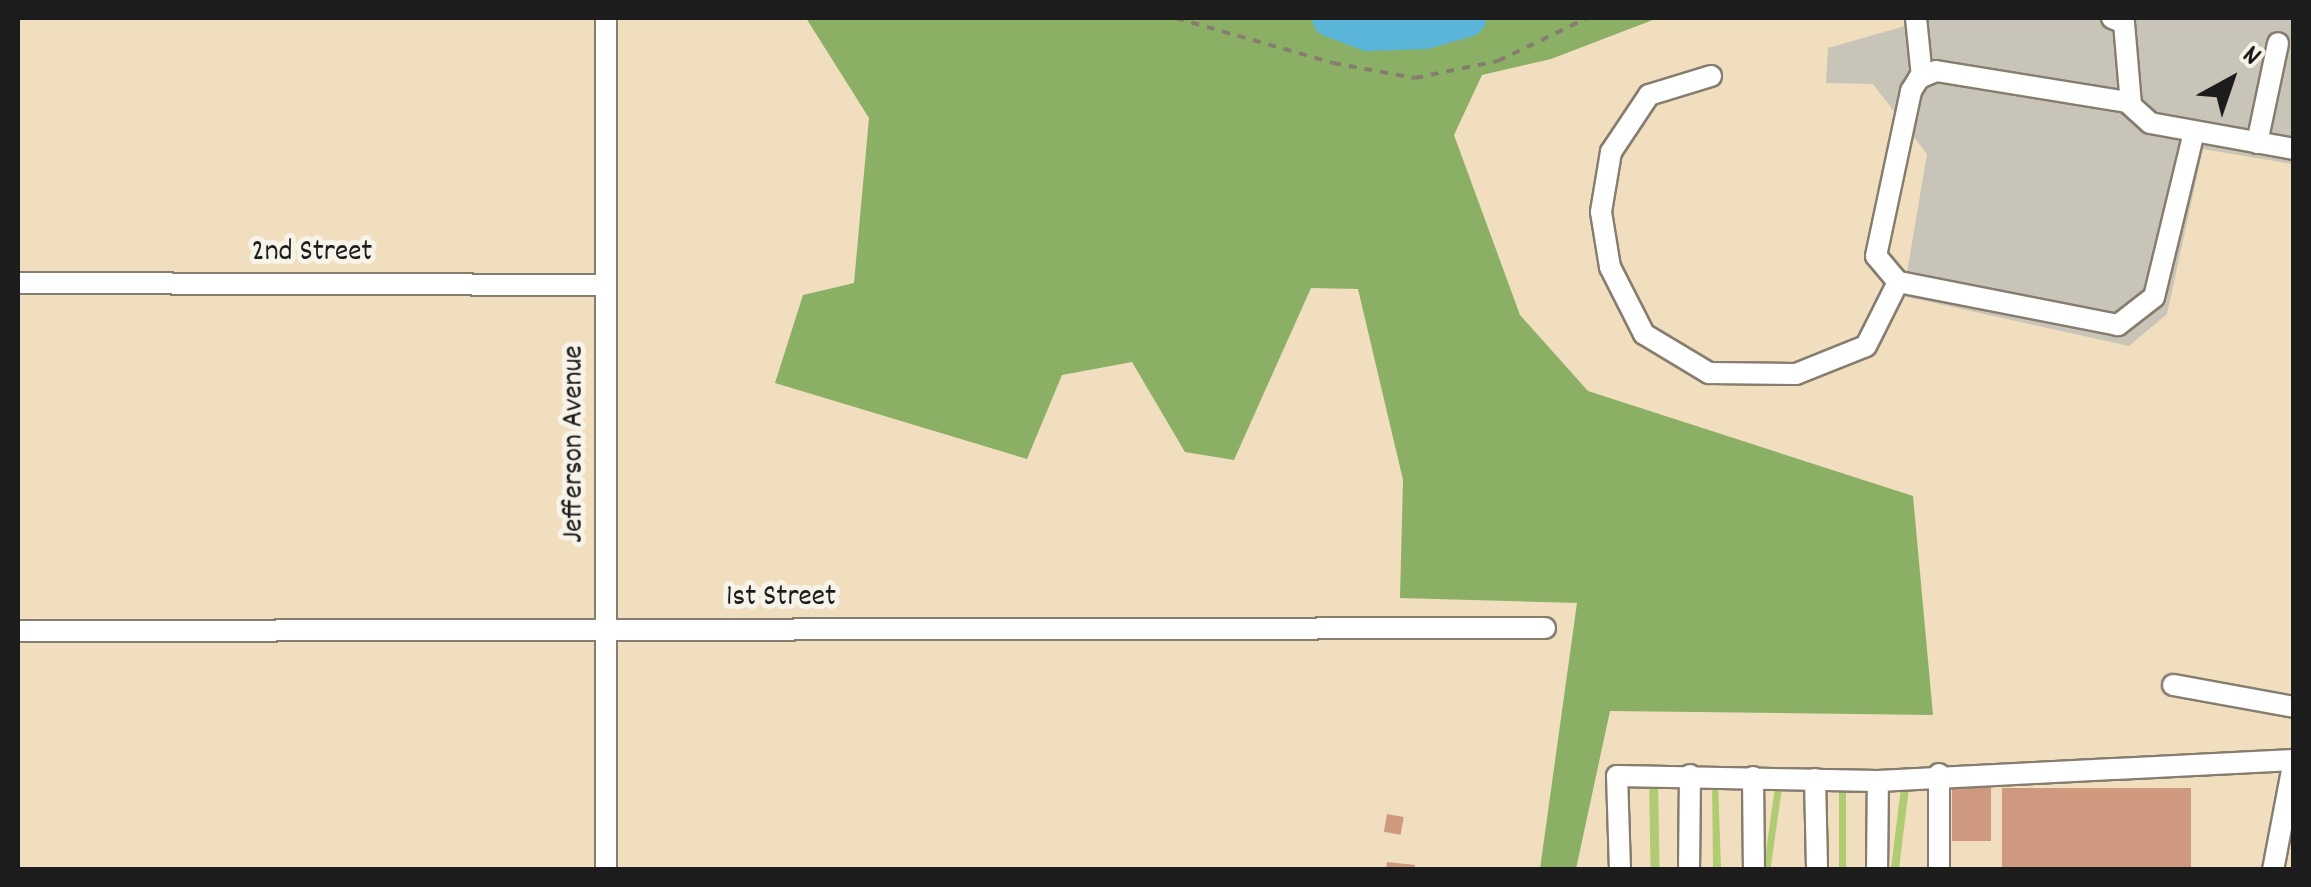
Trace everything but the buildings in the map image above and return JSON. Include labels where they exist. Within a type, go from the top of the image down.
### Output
[{"type":"street","name":"Jefferson Avenue","points":[[606,18],[606,870]]},
{"type":"street","points":[[1916,18],[1922,77]]},
{"type":"street","points":[[2112,18],[2124,23],[2131,105]]},
{"type":"street","points":[[2257,143],[2278,43]]},
{"type":"street","points":[[2194,132],[2154,298],[2118,324],[1898,282],[1876,256],[1911,91],[1922,77],[1936,72],[2131,105],[2150,123],[2294,149]]},
{"type":"street","points":[[1711,76],[1649,95],[1611,152],[1602,212],[1610,268],[1644,334],[1709,373],[1796,374],[1866,346],[1898,282]]},
{"type":"street","name":"2nd Street","points":[[18,283],[606,285]]},
{"type":"street","name":"1st Street","points":[[18,631],[1545,628]]},
{"type":"street","points":[[2172,685],[2294,707]]},
{"type":"street","points":[[1620,870],[1617,776],[1878,780],[1939,774],[2294,760],[2281,854]]},
{"type":"street","points":[[1939,774],[1940,870]]},
{"type":"street","points":[[1688,870],[1690,775]]},
{"type":"street","points":[[1753,777],[1754,870]]},
{"type":"street","points":[[1815,779],[1817,870]]},
{"type":"street","points":[[1878,780],[1878,870]]},
{"type":"path","points":[[1176,18],[1333,63],[1415,78],[1498,61],[1586,18]]},
{"type":"shaded area","points":[[1933,18],[2293,18],[2293,164],[2203,149],[2167,314],[2129,346],[1903,296],[1927,154],[1873,84],[1826,83],[1828,48]]},
{"type":"green space","points":[[806,18],[1658,18],[1551,59],[1482,75],[1454,135],[1520,315],[1588,391],[1913,496],[1933,715],[1610,711],[1576,869],[1540,869],[1577,603],[1400,598],[1403,480],[1358,289],[1311,288],[1234,460],[1185,452],[1132,362],[1062,375],[1027,459],[775,383],[803,295],[854,283],[869,118]]},
{"type":"green space","points":[[1902,779],[1910,780],[1899,869],[1891,868]]},
{"type":"green space","points":[[1649,780],[1658,780],[1660,869],[1651,869]]},
{"type":"green space","points":[[1776,780],[1783,781],[1771,869],[1764,868]]},
{"type":"green space","points":[[1839,780],[1846,780],[1846,869],[1839,869]]},
{"type":"green space","points":[[1712,781],[1718,781],[1721,869],[1713,869]]},
{"type":"waterway","points":[[1331,18],[1368,32],[1425,30],[1467,18]]}]
